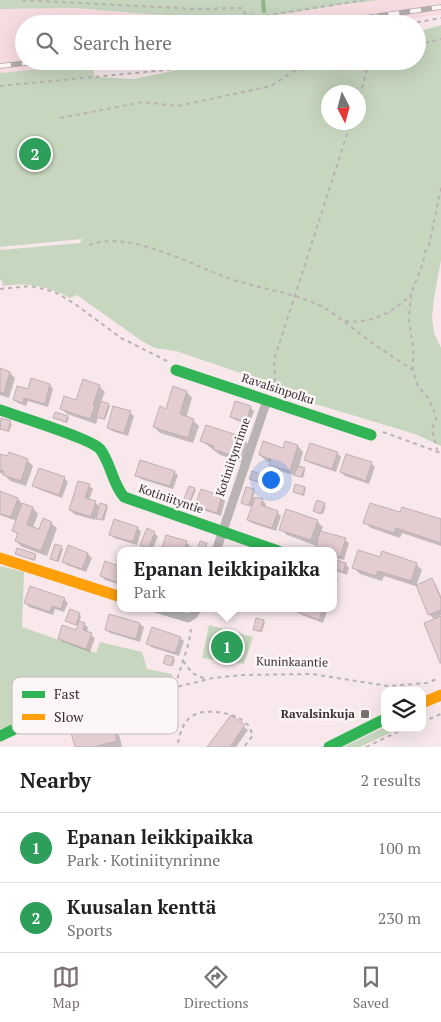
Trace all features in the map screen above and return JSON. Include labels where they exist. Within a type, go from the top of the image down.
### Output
[{"type":"street","name":"Ravalsinpolku","points":[[176,370],[375,433]]},
{"type":"street","name":"Kotiniitynrinne","points":[[217,547],[268,398]]},
{"type":"street","name":"Kotiniityntie","points":[[0,410],[93,443],[101,448],[106,456],[114,485],[124,497],[267,547]]},
{"type":"street","points":[[0,558],[117,597]]},
{"type":"street","points":[[168,612],[188,618],[195,612]]},
{"type":"street","points":[[426,701],[441,695]]},
{"type":"street","points":[[329,747],[381,721]]},
{"type":"street","points":[[0,736],[12,730]]},
{"type":"path","points":[[22,0],[197,9],[242,8],[246,15]]},
{"type":"path","points":[[268,15],[365,0]]},
{"type":"path","points":[[426,21],[441,18]]},
{"type":"path","points":[[426,43],[441,39]]},
{"type":"path","points":[[0,86],[166,70]]},
{"type":"path","points":[[60,118],[143,102],[178,106],[271,86],[294,71],[300,70]]},
{"type":"path","points":[[363,85],[367,70]]},
{"type":"path","points":[[268,398],[274,391],[274,360],[296,297],[327,195],[346,145],[349,130]]},
{"type":"path","points":[[438,451],[432,429],[436,418],[434,410],[428,398],[418,386],[412,365],[414,356],[409,320],[411,294],[428,246],[441,188]]},
{"type":"path","points":[[89,245],[104,241],[152,247],[231,279],[318,305],[414,370]]},
{"type":"path","points":[[344,321],[376,319],[403,303],[411,294]]},
{"type":"path","points":[[375,433],[398,436],[441,452]]},
{"type":"path","points":[[178,680],[191,630],[188,618]]},
{"type":"path","points":[[184,661],[192,673],[207,680]]},
{"type":"path","name":"Kuninkaantie","points":[[178,686],[242,675],[312,674],[388,686],[427,683],[439,678]]},
{"type":"path","points":[[178,744],[184,725],[193,716],[215,712],[232,714],[248,725],[253,735],[244,747]]},
{"type":"path","points":[[426,720],[441,714]]},
{"type":"path","points":[[366,747],[398,732]]},
{"type":"shaded area","points":[[381,0],[441,0],[441,14],[426,16],[278,15]]},
{"type":"shaded area","points":[[74,8],[160,15],[15,15],[15,70],[33,70],[0,73],[0,9]]},
{"type":"green space","points":[[0,0],[381,0],[278,15],[160,15],[74,8],[0,9]]},
{"type":"green space","points":[[441,25],[441,260],[432,317],[434,333],[441,348],[441,446],[415,434],[292,397],[288,389],[176,351],[155,348],[142,341],[77,295],[70,298],[53,290],[37,286],[20,284],[2,286],[3,283],[0,279],[0,250],[80,243],[82,239],[0,247],[0,73],[31,70],[93,70],[95,77],[134,79],[177,70],[426,70],[426,29]]},
{"type":"green space","points":[[0,566],[24,572],[22,627],[96,653],[100,642],[142,652],[147,669],[172,674],[172,677],[12,677],[12,726],[0,729]]},
{"type":"green space","points":[[209,625],[253,637],[244,664],[202,658]]},
{"type":"green space","points":[[381,729],[381,732],[392,732],[360,747],[343,747]]},
{"type":"building","points":[[0,368],[10,372],[4,393],[0,392]]},
{"type":"building","points":[[31,378],[50,384],[45,404],[24,398],[23,403],[13,400],[17,386],[28,389]]},
{"type":"building","points":[[83,379],[100,385],[90,419],[60,409],[64,396],[76,400]]},
{"type":"building","points":[[173,386],[187,391],[180,414],[194,419],[188,438],[153,427],[160,406],[166,409]]},
{"type":"building","points":[[101,401],[109,404],[104,419],[96,417]]},
{"type":"building","points":[[235,401],[251,406],[246,422],[230,417]]},
{"type":"building","points":[[113,406],[131,411],[124,433],[107,428]]},
{"type":"building","points":[[55,412],[68,416],[66,422],[53,418]]},
{"type":"building","points":[[1,418],[11,421],[8,431],[0,429]]},
{"type":"building","points":[[206,425],[243,437],[237,457],[213,449],[214,446],[200,441]]},
{"type":"building","points":[[263,441],[283,448],[285,441],[298,445],[290,471],[269,465],[271,459],[259,455]]},
{"type":"building","points":[[310,443],[338,452],[332,469],[304,460]]},
{"type":"building","points":[[9,452],[28,459],[21,481],[3,475],[4,471],[0,470],[0,454],[7,456]]},
{"type":"building","points":[[346,454],[372,462],[366,481],[340,472]]},
{"type":"building","points":[[140,460],[175,471],[170,486],[135,476]]},
{"type":"building","points":[[298,466],[305,468],[301,477],[294,475]]},
{"type":"building","points":[[39,468],[65,477],[59,495],[32,486]]},
{"type":"building","points":[[252,471],[263,475],[261,483],[249,479]]},
{"type":"building","points":[[78,481],[90,484],[85,498],[96,501],[91,517],[69,510]]},
{"type":"building","points":[[295,484],[305,487],[303,495],[293,492]]},
{"type":"building","points":[[189,486],[195,488],[189,504],[183,501]]},
{"type":"building","points":[[246,487],[254,489],[249,506],[241,503]]},
{"type":"building","points":[[201,489],[222,496],[217,513],[195,506]]},
{"type":"building","points":[[0,491],[18,498],[11,517],[0,514]]},
{"type":"building","points":[[255,497],[263,499],[261,505],[278,511],[272,528],[247,520]]},
{"type":"building","points":[[317,500],[325,503],[321,514],[313,511]]},
{"type":"building","points":[[22,503],[33,507],[27,525],[39,529],[43,518],[52,522],[41,551],[15,541],[18,533],[12,531]]},
{"type":"building","points":[[100,503],[107,505],[102,520],[96,519]]},
{"type":"building","points":[[370,503],[400,512],[402,507],[441,519],[441,543],[396,528],[394,533],[363,523]]},
{"type":"building","points":[[286,509],[318,520],[311,540],[279,530]]},
{"type":"building","points":[[114,519],[138,527],[133,542],[109,535]]},
{"type":"building","points":[[147,528],[155,532],[149,547],[140,545]]},
{"type":"building","points":[[320,531],[346,538],[340,557],[337,556],[337,547],[316,547]]},
{"type":"building","points":[[166,535],[187,541],[185,547],[162,547]]},
{"type":"building","points":[[200,541],[207,543],[206,547],[198,547]]},
{"type":"building","points":[[55,544],[62,546],[57,561],[50,559]]},
{"type":"building","points":[[68,545],[88,553],[82,569],[62,562]]},
{"type":"building","points":[[17,548],[36,554],[34,560],[15,554]]},
{"type":"building","points":[[358,550],[380,557],[382,551],[417,563],[411,581],[378,571],[376,576],[352,568]]},
{"type":"building","points":[[337,560],[346,563],[343,572],[337,570]]},
{"type":"building","points":[[105,561],[117,566],[117,582],[100,576]]},
{"type":"building","points":[[432,578],[441,599],[441,610],[428,615],[416,585]]},
{"type":"building","points":[[30,586],[65,598],[61,609],[52,606],[50,612],[24,603]]},
{"type":"building","points":[[70,609],[80,613],[76,625],[65,621]]},
{"type":"building","points":[[219,612],[230,612],[229,615]]},
{"type":"building","points":[[297,612],[322,612],[319,620]]},
{"type":"building","points":[[109,614],[140,623],[136,639],[105,630]]},
{"type":"building","points":[[441,616],[441,663],[440,663],[424,623]]},
{"type":"building","points":[[256,618],[264,620],[261,631],[253,630]]},
{"type":"building","points":[[79,621],[85,623],[83,630],[92,633],[86,649],[58,639],[62,625],[76,630]]},
{"type":"building","points":[[152,627],[181,637],[175,653],[146,644]]},
{"type":"building","points":[[166,655],[174,657],[171,666],[163,663]]},
{"type":"building","points":[[231,715],[245,725],[230,747],[207,747]]},
{"type":"building","points":[[71,734],[115,734],[117,741],[93,747],[75,747]]},
{"type":"waterway","points":[[263,0],[264,11]]},
{"type":"railway","points":[[385,15],[441,7]]},
{"type":"railway","points":[[0,66],[15,64]]},
{"type":"traffic: fast","points":[[176,370],[371,435]]},
{"type":"traffic: fast","points":[[0,410],[94,444],[100,449],[107,460],[117,486],[124,497],[267,547]]},
{"type":"traffic: fast","points":[[329,747],[381,721]]},
{"type":"traffic: fast","points":[[0,736],[12,730]]},
{"type":"traffic: slow","points":[[0,558],[117,596]]},
{"type":"traffic: slow","points":[[426,701],[441,695]]},
{"type":"place","name":"Kuusalan kenttä","points":[[35,154]]},
{"type":"place","name":"Epanan leikkipaikka","points":[[227,647]]},
{"type":"place","name":"Ravalsinkuja","points":[[365,714]]}]
